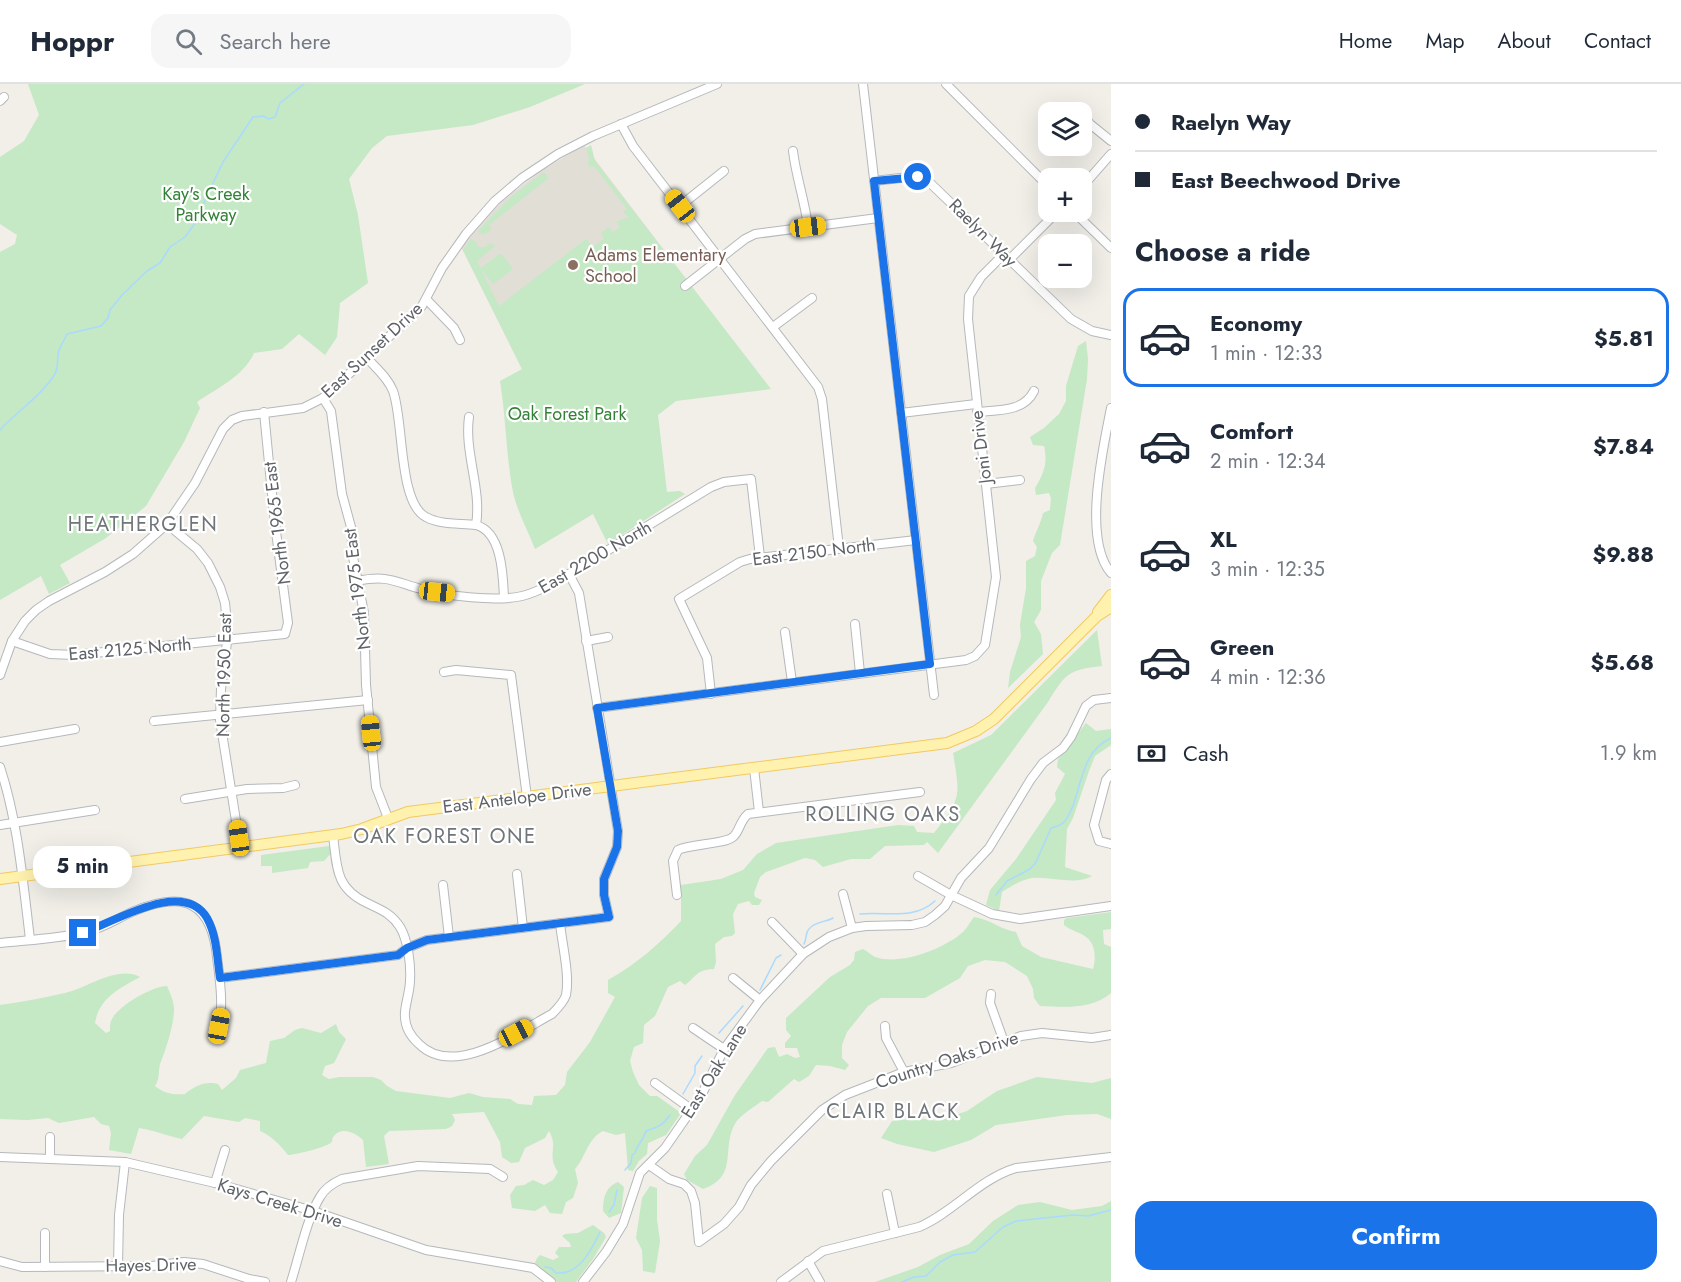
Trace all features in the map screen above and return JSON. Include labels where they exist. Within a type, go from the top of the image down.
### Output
[{"type":"main road","name":"East Antelope Drive","points":[[1097,616],[1098,609],[1111,595]]},
{"type":"main road","name":"East Antelope Drive","points":[[0,879],[333,835],[362,829],[408,812],[937,745],[966,736],[994,719],[1097,616],[1111,607]]},
{"type":"street","name":"East Sunset Drive","points":[[0,675],[12,641],[25,621],[36,610],[133,554],[167,524],[195,483],[224,429],[232,420],[264,412],[303,408],[323,398],[427,300],[453,251],[495,201],[522,178],[558,154],[593,135],[717,84]]},
{"type":"street","points":[[862,84],[934,695]]},
{"type":"street","points":[[946,84],[1038,176]]},
{"type":"street","points":[[621,124],[633,146],[818,387],[822,399],[839,548]]},
{"type":"street","points":[[1092,126],[1111,141]]},
{"type":"street","points":[[793,151],[796,177],[806,208],[808,227]]},
{"type":"street","points":[[1092,176],[1111,154]]},
{"type":"street","points":[[680,206],[724,171]]},
{"type":"street","name":"Raelyn Way","points":[[874,181],[909,177],[927,180],[1071,320],[1092,332],[1111,334]]},
{"type":"street","points":[[684,286],[745,239],[755,234],[878,218]]},
{"type":"street","name":"Joni Drive","points":[[930,664],[966,660],[981,651],[987,637],[996,577],[968,319],[969,296],[981,277],[1046,222]]},
{"type":"street","points":[[1084,222],[1111,248]]},
{"type":"street","points":[[773,327],[812,298]]},
{"type":"street","points":[[427,300],[454,328],[460,340]]},
{"type":"street","points":[[367,358],[384,377],[393,392],[408,490],[414,506],[424,517],[472,525],[487,530],[493,536],[497,544],[504,598]]},
{"type":"street","points":[[901,413],[1018,407],[1030,399],[1034,391]]},
{"type":"street","name":"North 1975 East","points":[[323,398],[331,411],[342,494],[351,527],[353,558],[364,614],[368,700],[376,787],[388,818]]},
{"type":"street","points":[[1111,408],[1098,476],[1097,536],[1100,553],[1111,573]]},
{"type":"street","name":"North 1965 East","points":[[264,412],[288,623],[285,634]]},
{"type":"street","points":[[469,417],[467,431],[477,501],[472,525]]},
{"type":"street","name":"East 2200 North","points":[[357,581],[382,577],[437,592],[504,598],[536,592],[717,484],[751,479],[760,557]]},
{"type":"street","points":[[986,484],[1020,480]]},
{"type":"street","name":"North 1950 East","points":[[167,524],[197,549],[214,575],[225,603],[227,640],[221,689],[221,736],[240,846]]},
{"type":"street","name":"East 2150 North","points":[[711,694],[707,658],[679,599],[740,562],[760,557],[916,540]]},
{"type":"street","points":[[220,978],[398,955],[407,948],[427,940],[609,917],[604,895],[604,879],[617,847],[618,831],[579,593],[569,574]]},
{"type":"street","points":[[855,624],[860,673]]},
{"type":"street","points":[[785,632],[792,682]]},
{"type":"street","name":"East 2125 North","points":[[12,641],[28,648],[62,655],[285,634]]},
{"type":"street","points":[[586,641],[608,637]]},
{"type":"street","points":[[597,708],[930,664]]},
{"type":"street","points":[[444,672],[456,670],[511,675],[527,796]]},
{"type":"street","name":"East Oak Lane","points":[[582,1282],[606,1252],[623,1224],[640,1173],[664,1148],[701,1096],[724,1049],[760,1000],[803,954],[829,937],[852,928],[866,926],[912,926],[925,922],[945,906],[961,878],[989,848],[1031,779],[1043,763],[1063,748],[1071,737],[1086,706],[1094,700],[1111,698]]},
{"type":"street","points":[[154,721],[368,700]]},
{"type":"street","points":[[0,742],[75,729]]},
{"type":"street","points":[[0,767],[8,790],[14,823],[30,939]]},
{"type":"street","points":[[754,768],[759,812]]},
{"type":"street","points":[[1109,777],[1094,825],[1099,841],[1111,844]]},
{"type":"street","points":[[185,799],[232,791],[283,788],[295,785]]},
{"type":"street","points":[[677,895],[673,861],[678,850],[687,846],[731,839],[748,814],[831,800],[920,792]]},
{"type":"street","points":[[0,825],[94,810]]},
{"type":"street","points":[[333,835],[337,870],[346,890],[366,903],[384,910],[400,927],[407,948],[410,979],[405,1014],[407,1026],[412,1037],[422,1047],[433,1053],[448,1058],[479,1052],[552,1014],[566,997],[560,923]]},
{"type":"street","points":[[517,874],[523,928]]},
{"type":"street","points":[[918,876],[951,895],[992,914],[1020,919],[1111,906]]},
{"type":"street","points":[[443,885],[449,937]]},
{"type":"street","points":[[843,894],[852,928]]},
{"type":"street","points":[[0,943],[83,933],[134,911],[177,901],[193,904],[206,917],[213,935],[220,978],[222,1013],[219,1026]]},
{"type":"street","points":[[772,922],[803,954]]},
{"type":"street","points":[[733,978],[760,1000]]},
{"type":"street","points":[[991,994],[990,1004],[1004,1042]]},
{"type":"street","points":[[885,1026],[886,1038],[904,1072]]},
{"type":"street","points":[[693,1028],[724,1049]]},
{"type":"street","name":"Country Oaks Drive","points":[[649,1165],[669,1179],[684,1184],[691,1191],[695,1203],[699,1242],[724,1224],[739,1207],[751,1185],[771,1161],[822,1110],[845,1095],[904,1072],[951,1063],[1022,1036],[1042,1033],[1092,1038],[1111,1035]]},
{"type":"street","points":[[655,1083],[691,1109]]},
{"type":"street","points":[[50,1137],[50,1158]]},
{"type":"street","points":[[215,1183],[225,1150]]},
{"type":"street","name":"Kays Creek Drive","points":[[0,1157],[125,1162],[215,1183],[313,1211],[426,1250],[532,1268],[551,1282]]},
{"type":"street","points":[[781,1282],[824,1251],[931,1222],[1003,1172],[1016,1168],[1111,1157]]},
{"type":"street","points":[[118,1266],[119,1215],[125,1162]]},
{"type":"street","points":[[291,1282],[313,1211],[321,1196],[331,1185],[342,1179],[418,1166],[490,1169],[503,1177]]},
{"type":"street","points":[[887,1194],[895,1233]]},
{"type":"street","points":[[45,1233],[45,1267]]},
{"type":"street","points":[[808,1261],[820,1282]]},
{"type":"street","name":"Hayes Drive","points":[[0,1262],[22,1267],[45,1267],[152,1266],[184,1262],[203,1264],[265,1282]]},
{"type":"shaded area","name":"Adams Elementary School","points":[[584,145],[687,280],[522,369],[461,247],[487,215],[507,197],[541,171]]},
{"type":"green space","name":"Kay's Creek Parkway","points":[[28,84],[585,84],[530,107],[473,125],[387,136],[372,148],[349,179],[358,215],[368,283],[340,303],[337,337],[325,355],[299,334],[282,349],[254,353],[244,369],[197,402],[200,408],[184,442],[146,506],[106,538],[60,565],[70,583],[49,594],[41,576],[0,600],[0,252],[15,244],[17,235],[0,224],[0,157],[24,141],[39,115]]},
{"type":"green space","name":"Oak Forest Park","points":[[591,145],[595,161],[771,389],[676,401],[658,415],[667,492],[680,491],[685,494],[608,544],[593,514],[535,549],[513,492],[500,381],[522,369],[463,250],[471,239],[477,243],[478,247],[485,247],[491,243],[495,246],[477,261],[481,268],[501,253],[513,269],[493,284],[481,269],[499,306],[586,239],[593,247],[604,239],[601,233],[609,227],[613,232],[620,227],[616,222],[629,217],[623,212],[627,209],[594,166],[590,168],[586,148]]},
{"type":"green space","points":[[544,172],[549,178],[489,225],[492,229],[489,232],[479,233],[478,231],[512,196]]},
{"type":"green space","points":[[1086,341],[1087,379],[1060,545],[1052,553],[1041,581],[1041,610],[1034,622],[1041,634],[1043,654],[1008,688],[1010,672],[1021,637],[1026,561],[1035,556],[1037,547],[1033,541],[1043,513],[1050,510],[1049,493],[1036,495],[1035,488],[1044,468],[1046,458],[1044,446],[1033,445],[1030,437],[1059,414],[1066,401],[1066,386],[1078,346]]},
{"type":"green space","points":[[1097,630],[1102,666],[1082,669],[1064,679],[938,853],[927,842],[924,845],[885,846],[870,859],[851,859],[823,867],[815,860],[805,858],[766,872],[760,877],[754,893],[755,897],[762,900],[759,905],[752,905],[749,901],[738,904],[733,914],[735,933],[715,944],[714,969],[700,972],[685,985],[680,981],[668,987],[655,1016],[644,1025],[643,1043],[634,1047],[630,1061],[639,1085],[650,1096],[657,1096],[681,1113],[666,1135],[648,1143],[647,1154],[633,1171],[628,1170],[625,1133],[616,1135],[603,1131],[598,1134],[575,1169],[578,1183],[573,1198],[566,1202],[562,1214],[550,1213],[545,1205],[535,1211],[512,1208],[510,1195],[516,1186],[533,1180],[544,1185],[553,1180],[558,1172],[553,1160],[553,1142],[549,1131],[545,1138],[525,1148],[519,1162],[511,1163],[502,1157],[500,1142],[484,1112],[452,1114],[455,1120],[452,1126],[446,1129],[389,1131],[384,1136],[389,1164],[366,1167],[363,1140],[353,1133],[340,1131],[326,1146],[288,1155],[276,1141],[260,1131],[260,1121],[245,1118],[239,1122],[204,1116],[182,1139],[139,1128],[131,1154],[109,1150],[111,1133],[109,1126],[101,1124],[94,1117],[59,1123],[48,1118],[0,1119],[0,1005],[65,993],[112,975],[122,974],[140,977],[106,1000],[97,1014],[95,1023],[106,1033],[110,1031],[114,1015],[127,1004],[135,998],[167,986],[172,997],[174,1015],[155,1086],[162,1091],[185,1094],[209,1083],[218,1084],[222,1090],[236,1078],[240,1070],[266,1063],[270,1041],[284,1038],[302,1028],[321,1033],[336,1024],[339,1032],[346,1039],[334,1063],[325,1066],[322,1075],[329,1079],[373,1077],[396,1091],[450,1098],[469,1093],[532,1105],[534,1096],[556,1095],[565,1085],[567,1072],[590,1042],[615,997],[608,993],[608,980],[647,953],[681,921],[681,885],[721,879],[743,870],[757,854],[776,843],[898,825],[914,826],[917,832],[934,833],[950,812],[957,796],[953,753],[991,735]]},
{"type":"green space","points":[[1086,723],[1096,731],[1111,729],[1111,745],[1095,756],[1067,829],[1065,867],[1092,876],[1078,880],[1028,879],[1002,892],[999,911],[986,905],[990,890],[1016,859],[1056,800],[1055,793],[1065,774],[1057,767],[1058,759]]},
{"type":"green space","points":[[329,846],[333,851],[324,861],[310,862],[308,868],[272,873],[272,866],[261,866],[261,855]]},
{"type":"green space","points":[[1111,912],[1111,929],[1103,930],[1104,944],[1111,947],[1111,993],[1086,1005],[1040,1006],[1034,998],[1027,976],[1005,962],[985,960],[968,966],[960,978],[925,998],[881,998],[868,1006],[847,1032],[842,1045],[842,1058],[849,1065],[845,1070],[816,1065],[809,1076],[799,1082],[794,1079],[768,1102],[762,1101],[736,1122],[729,1142],[722,1177],[703,1189],[687,1180],[684,1174],[695,1156],[707,1145],[735,1095],[768,1048],[775,1047],[779,1057],[787,1054],[795,1058],[800,1057],[797,1048],[785,1048],[785,1043],[791,1036],[786,1030],[786,1018],[830,977],[850,965],[854,960],[855,952],[863,949],[875,957],[885,959],[908,958],[933,950],[955,938],[974,917],[1016,932],[1022,946],[1041,957],[1093,969],[1095,956],[1092,944],[1084,935],[1064,925],[1064,920]]},
{"type":"green space","points":[[1037,1077],[1092,1083],[1111,1078],[1111,1119],[1097,1114],[1067,1115],[996,1125],[971,1140],[934,1152],[881,1138],[892,1121],[917,1118],[938,1121],[967,1111],[997,1091]]},
{"type":"green space","points":[[618,1182],[624,1187],[621,1213],[609,1218],[603,1211],[604,1198],[610,1187]]},
{"type":"green space","points":[[650,1186],[657,1188],[657,1220],[660,1241],[655,1273],[643,1271],[642,1250],[636,1238],[642,1198]]},
{"type":"green space","points":[[1111,1201],[1111,1282],[875,1282],[918,1267],[940,1255],[969,1244],[993,1221],[1018,1205],[1040,1202],[1072,1210],[1102,1206]]},
{"type":"green space","points":[[593,1225],[606,1237],[576,1282],[557,1282],[535,1263],[540,1255],[553,1260],[559,1257],[555,1253],[559,1247],[571,1247],[562,1236],[578,1233]]},
{"type":"waterway","points":[[0,430],[53,377],[59,350],[67,334],[101,326],[122,295],[147,271],[160,263],[170,247],[185,237],[198,219],[223,162],[253,117],[264,116],[268,119],[275,117],[280,103],[304,84]]},
{"type":"waterway","points":[[996,895],[1007,881],[1030,869],[1036,862],[1051,828],[1063,823],[1068,816],[1089,758],[1102,743],[1111,738]]},
{"type":"waterway","points":[[860,914],[908,913],[918,911],[935,901]]},
{"type":"waterway","points":[[804,944],[811,927],[833,918]]},
{"type":"waterway","points":[[760,990],[776,958],[781,955]]},
{"type":"waterway","points":[[719,1033],[743,1006]]},
{"type":"waterway","points":[[683,1094],[702,1056]]},
{"type":"waterway","points":[[625,1170],[631,1163],[632,1155],[646,1131],[660,1126],[670,1115]]},
{"type":"waterway","points":[[609,1212],[614,1205],[617,1190]]},
{"type":"waterway","points":[[902,1282],[914,1277],[926,1276],[940,1262],[953,1255],[975,1252],[1003,1227],[1016,1221],[1073,1215],[1088,1216],[1111,1210]]},
{"type":"waterway","points":[[545,1267],[551,1268],[556,1273],[564,1273],[578,1266],[588,1254],[600,1232]]},
{"type":"place","name":"Adams Elementary School","points":[[573,265]]},
{"type":"district","name":"HEATHERGLEN","points":[[143,524]]},
{"type":"district","name":"ROLLING OAKS","points":[[883,814]]},
{"type":"district","name":"OAK FOREST ONE","points":[[445,836]]},
{"type":"district","name":"CLAIR BLACK","points":[[893,1111]]},
{"type":"route","points":[[83,933],[149,906],[177,901],[193,904],[206,917],[213,935],[220,978],[398,955],[416,943],[427,940],[609,917],[604,895],[604,879],[617,847],[618,831],[597,708],[930,664],[874,181],[918,177]]}]
